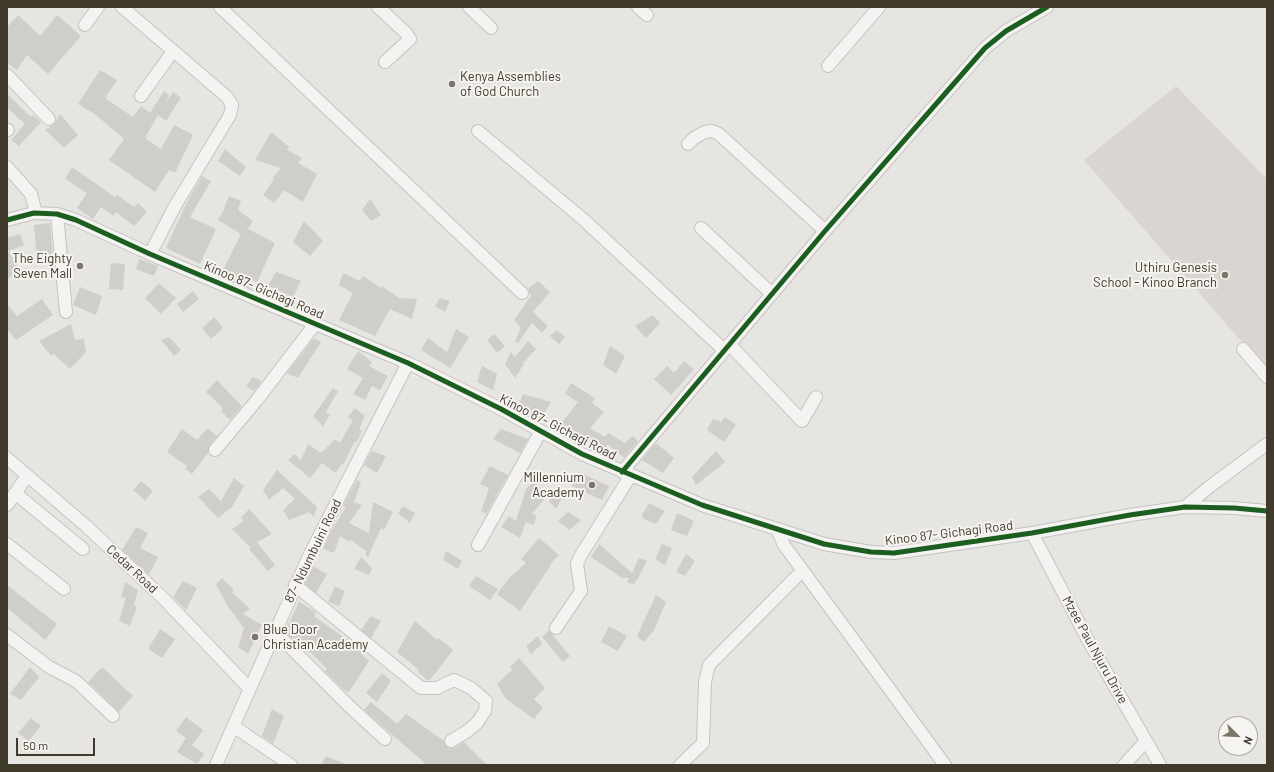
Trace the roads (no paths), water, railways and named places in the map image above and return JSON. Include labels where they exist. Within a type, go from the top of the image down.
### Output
[{"type":"street","points":[[85,25],[98,7]]},
{"type":"street","points":[[122,7],[227,97],[232,105],[230,115],[175,206],[150,254]]},
{"type":"street","points":[[220,7],[522,293]]},
{"type":"street","points":[[378,7],[406,33],[410,39],[385,62]]},
{"type":"street","points":[[469,7],[491,28]]},
{"type":"street","points":[[828,66],[879,7]]},
{"type":"street","points":[[556,628],[581,591],[577,564],[580,555],[627,473],[727,347],[825,231],[985,48],[1006,31],[1047,7]]},
{"type":"street","points":[[141,96],[173,51]]},
{"type":"street","points":[[7,75],[49,119]]},
{"type":"street","points":[[478,131],[584,220],[727,347],[802,421],[816,397]]},
{"type":"street","points":[[688,144],[694,138],[705,132],[712,131],[719,134],[825,231]]},
{"type":"street","points":[[7,167],[31,194],[36,213]]},
{"type":"street","name":"Kinoo 87- Gichagi Road","points":[[7,220],[36,213],[57,214],[76,220],[150,254],[408,363],[582,454],[702,505],[840,547],[887,552],[916,551],[1032,534],[1130,515],[1185,507],[1234,508],[1267,511]]},
{"type":"street","points":[[57,214],[66,312]]},
{"type":"street","points":[[701,228],[772,294]]},
{"type":"street","points":[[215,450],[257,400],[315,324]]},
{"type":"street","points":[[1243,349],[1267,377]]},
{"type":"street","name":"87- Ndumbuini Road","points":[[216,765],[295,585],[408,363]]},
{"type":"street","points":[[478,545],[541,432]]},
{"type":"street","points":[[1185,507],[1209,487],[1267,444]]},
{"type":"street","name":"Cedar Road","points":[[7,458],[86,526],[163,598],[249,688]]},
{"type":"street","points":[[7,505],[27,476]]},
{"type":"street","points":[[15,493],[84,550]]},
{"type":"street","points":[[777,529],[784,546],[942,764]]},
{"type":"street","name":"Mzee Paul Njuru Drive","points":[[1032,534],[1089,642],[1160,765]]},
{"type":"street","points":[[7,544],[64,589]]},
{"type":"street","points":[[680,765],[703,742],[705,682],[709,665],[802,571]]},
{"type":"street","points":[[295,585],[421,688],[437,688],[454,680],[471,688],[486,700],[485,711],[477,723],[451,741]]},
{"type":"street","points":[[274,631],[349,706],[385,739]]},
{"type":"street","points":[[7,635],[49,667],[76,682],[114,716]]},
{"type":"street","points":[[233,726],[291,765]]},
{"type":"street","points":[[1124,765],[1146,741]]},
{"type":"place","name":"Kenya Assemblies of God Church","points":[[452,84]]},
{"type":"place","name":"The Eighty Seven Mall","points":[[80,266]]},
{"type":"place","name":"Uthiru Genesis School - Kinoo Branch","points":[[1225,275]]},
{"type":"place","name":"Millennium Academy","points":[[592,485]]},
{"type":"place","name":"Blue Door Christian Academy","points":[[255,637]]}]
